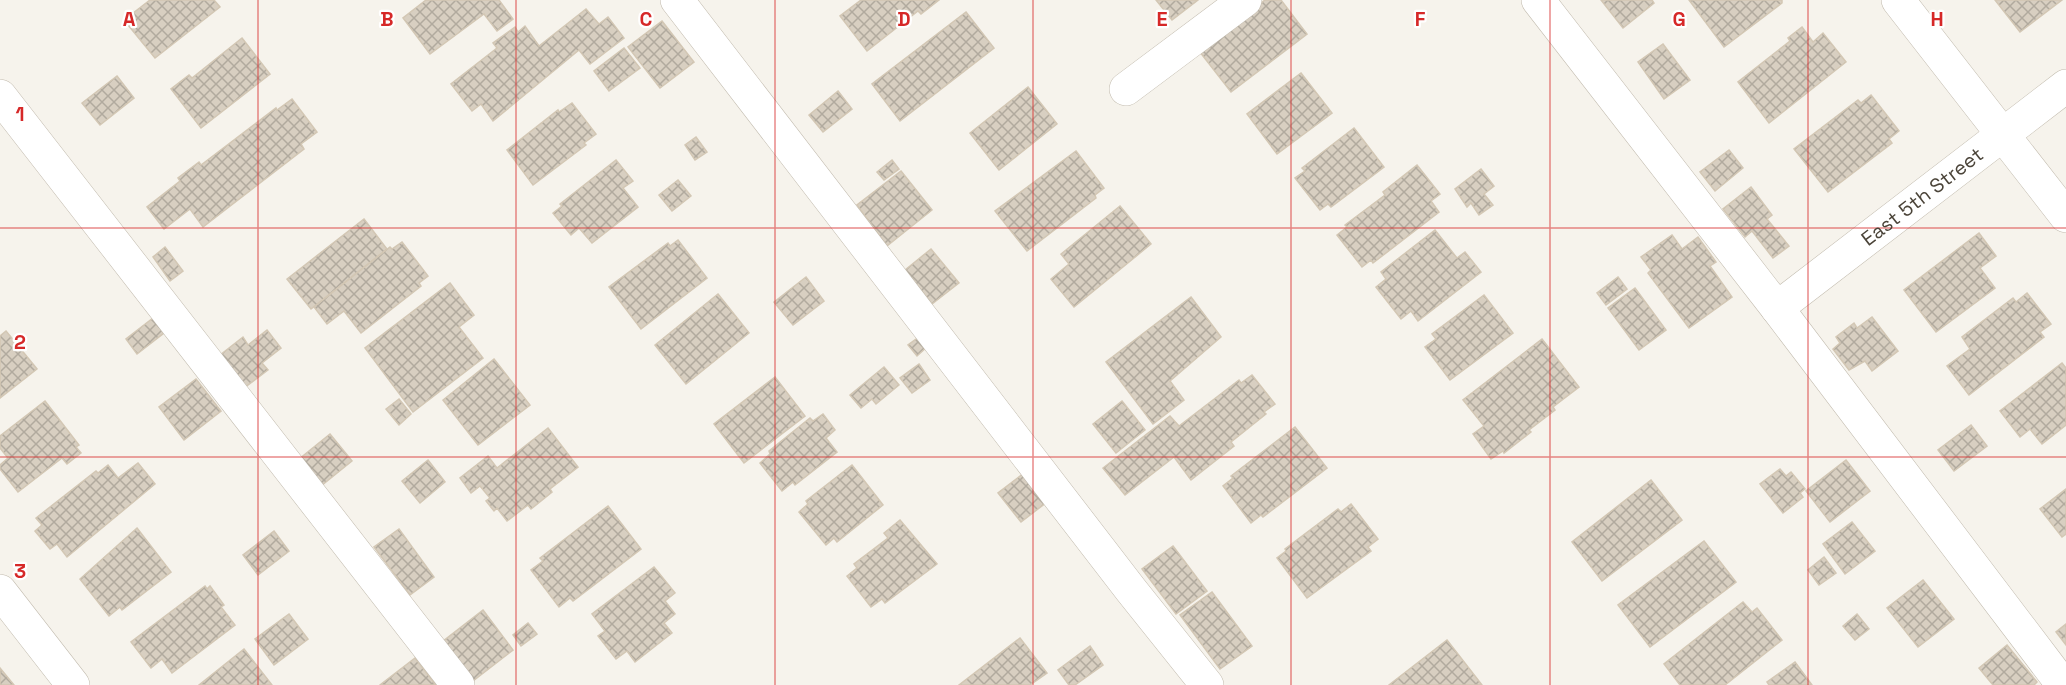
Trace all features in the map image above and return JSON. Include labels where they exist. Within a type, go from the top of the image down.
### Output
[{"type":"street","points":[[677,0],[1207,685]]},
{"type":"street","points":[[1126,89],[1245,0]]},
{"type":"street","points":[[1538,0],[1777,308],[2063,685]]},
{"type":"street","points":[[1898,0],[2066,216]]},
{"type":"street","name":"East 5th Street","points":[[1777,308],[2066,86]]},
{"type":"street","points":[[0,96],[458,685]]},
{"type":"street","points":[[0,591],[73,685]]},
{"type":"building","points":[[150,0],[214,0],[220,7],[155,58],[124,20]]},
{"type":"building","points":[[426,0],[499,0],[513,19],[497,31],[484,14],[430,54],[403,18]]},
{"type":"building","points":[[861,0],[939,0],[921,14],[918,11],[867,51],[840,16]]},
{"type":"building","points":[[1156,0],[1198,0],[1172,20]]},
{"type":"building","points":[[1265,0],[1281,0],[1307,34],[1231,92],[1199,51]]},
{"type":"building","points":[[1601,0],[1652,0],[1654,3],[1623,28]]},
{"type":"building","points":[[1689,0],[1782,0],[1782,3],[1724,47]]},
{"type":"building","points":[[1995,0],[2062,0],[2020,32]]},
{"type":"building","points":[[586,9],[599,24],[608,17],[624,38],[590,64],[579,50],[493,121],[481,104],[472,111],[451,84],[497,48],[493,43],[515,27],[518,32],[525,26],[539,46]]},
{"type":"building","points":[[966,12],[994,48],[900,121],[872,84]]},
{"type":"building","points":[[662,21],[694,62],[660,88],[628,47]]},
{"type":"building","points":[[1802,27],[1813,42],[1823,33],[1846,62],[1769,123],[1738,82],[1790,41],[1788,38]]},
{"type":"building","points":[[242,38],[270,74],[201,128],[171,89],[189,75],[192,78]]},
{"type":"building","points":[[1663,44],[1690,80],[1664,99],[1638,62]]},
{"type":"building","points":[[624,48],[640,68],[609,91],[594,71]]},
{"type":"building","points":[[1301,73],[1332,113],[1277,154],[1247,114]]},
{"type":"building","points":[[117,76],[134,98],[100,125],[82,103]]},
{"type":"building","points":[[1028,87],[1057,124],[999,170],[970,133]]},
{"type":"building","points":[[838,91],[852,109],[823,132],[809,115]]},
{"type":"building","points":[[1871,95],[1899,131],[1889,139],[1892,143],[1828,192],[1794,149],[1858,100],[1861,103]]},
{"type":"building","points":[[292,99],[317,132],[301,144],[304,149],[203,227],[190,209],[164,229],[147,207],[180,181],[178,178],[199,162],[201,165],[276,108],[277,110]]},
{"type":"building","points":[[572,103],[596,134],[584,143],[586,145],[533,185],[507,150],[558,110],[559,112]]},
{"type":"building","points":[[1354,128],[1384,167],[1331,207],[1328,204],[1320,210],[1295,178],[1305,171],[1302,168]]},
{"type":"building","points":[[696,137],[707,152],[695,160],[685,145]]},
{"type":"building","points":[[1729,150],[1743,168],[1715,191],[1700,172]]},
{"type":"building","points":[[1076,151],[1104,188],[1095,195],[1096,198],[1027,251],[995,211]]},
{"type":"building","points":[[616,160],[633,181],[623,188],[638,207],[592,243],[579,228],[571,235],[553,213],[562,206],[560,204]]},
{"type":"building","points":[[892,160],[899,169],[884,180],[877,172]]},
{"type":"building","points":[[1417,165],[1440,194],[1431,201],[1439,212],[1373,263],[1371,260],[1362,267],[1337,235],[1347,227],[1345,225],[1385,195],[1383,192]]},
{"type":"building","points":[[1481,169],[1494,186],[1484,194],[1493,205],[1479,215],[1471,203],[1467,207],[1455,189]]},
{"type":"building","points":[[901,171],[932,210],[887,246],[857,205]]},
{"type":"building","points":[[678,180],[691,196],[672,211],[659,195]]},
{"type":"building","points":[[1751,187],[1772,215],[1767,219],[1789,246],[1773,258],[1752,231],[1745,237],[1723,209]]},
{"type":"building","points":[[1120,206],[1151,244],[1074,307],[1051,279],[1069,264],[1061,254]]},
{"type":"building","points":[[364,219],[387,249],[311,309],[287,279]]},
{"type":"building","points":[[1435,230],[1457,258],[1465,252],[1481,272],[1418,321],[1411,311],[1401,319],[1376,287],[1386,279],[1381,272]]},
{"type":"building","points":[[1979,233],[1996,256],[1980,268],[1995,288],[1936,332],[1904,290]]},
{"type":"building","points":[[1672,235],[1682,249],[1698,237],[1716,262],[1710,266],[1732,297],[1689,328],[1648,273],[1651,270],[1641,257]]},
{"type":"building","points":[[678,240],[707,278],[641,329],[609,287],[668,243],[670,246]]},
{"type":"building","points":[[402,242],[428,276],[419,283],[421,286],[361,333],[344,311],[327,324],[314,307],[390,247],[392,249]]},
{"type":"building","points":[[165,247],[183,271],[170,281],[153,257]]},
{"type":"building","points":[[931,249],[959,283],[932,304],[905,270]]},
{"type":"building","points":[[806,277],[824,301],[793,325],[774,302]]},
{"type":"building","points":[[1618,277],[1627,289],[1606,305],[1597,293]]},
{"type":"building","points":[[450,283],[474,315],[459,327],[483,358],[413,412],[365,348]]},
{"type":"building","points":[[1635,288],[1666,330],[1639,350],[1608,308]]},
{"type":"building","points":[[2027,293],[2051,324],[2040,332],[2044,337],[1969,395],[1947,366],[1970,349],[1962,337],[2013,298],[2016,302]]},
{"type":"building","points":[[718,294],[749,333],[686,384],[655,345]]},
{"type":"building","points":[[1484,295],[1513,333],[1450,380],[1425,347],[1436,339],[1432,334]]},
{"type":"building","points":[[1191,297],[1221,337],[1170,381],[1184,400],[1153,424],[1106,362]]},
{"type":"building","points":[[1872,317],[1898,351],[1872,371],[1865,361],[1849,370],[1833,349],[1840,343],[1836,337],[1854,323],[1857,328]]},
{"type":"building","points":[[153,318],[164,333],[137,354],[126,339]]},
{"type":"building","points":[[267,330],[281,348],[262,363],[268,370],[244,388],[219,356],[243,337],[248,345]]},
{"type":"building","points":[[6,331],[37,369],[0,398],[0,336]]},
{"type":"building","points":[[919,337],[928,346],[917,356],[908,345]]},
{"type":"building","points":[[1542,339],[1579,387],[1553,407],[1555,410],[1529,430],[1531,432],[1504,453],[1503,451],[1491,459],[1473,434],[1484,426],[1463,400]]},
{"type":"building","points":[[494,359],[530,405],[478,445],[443,400]]},
{"type":"building","points":[[2062,363],[2066,368],[2066,425],[2042,444],[2030,429],[2020,437],[2000,411]]},
{"type":"building","points":[[919,364],[930,380],[912,393],[900,378]]},
{"type":"building","points":[[884,367],[899,385],[876,404],[872,399],[861,408],[850,395]]},
{"type":"building","points":[[1252,375],[1275,404],[1231,442],[1234,446],[1191,480],[1174,457],[1125,495],[1103,468],[1170,416],[1179,426],[1239,380],[1241,383]]},
{"type":"building","points":[[775,377],[805,416],[744,463],[714,424]]},
{"type":"building","points":[[196,379],[221,411],[184,440],[159,407]]},
{"type":"building","points":[[399,399],[411,414],[399,425],[386,409]]},
{"type":"building","points":[[45,401],[79,445],[76,447],[81,453],[67,464],[62,458],[18,492],[0,469],[0,465],[8,458],[0,448],[0,436]]},
{"type":"building","points":[[1122,401],[1145,430],[1116,453],[1093,424]]},
{"type":"building","points":[[823,414],[835,430],[826,438],[837,452],[795,485],[793,482],[782,491],[760,463],[770,454],[769,451],[810,418],[813,421]]},
{"type":"building","points":[[1971,425],[1987,446],[1954,471],[1938,450]]},
{"type":"building","points":[[1295,427],[1327,468],[1263,517],[1261,515],[1251,523],[1223,486],[1233,478],[1231,476]]},
{"type":"building","points":[[548,428],[578,467],[550,489],[552,492],[531,509],[528,505],[507,521],[497,508],[494,511],[486,501],[490,498],[480,486],[471,493],[460,478],[488,456],[497,468]]},
{"type":"building","points":[[330,434],[352,461],[321,486],[299,459]]},
{"type":"building","points":[[428,460],[445,482],[420,503],[402,481]]},
{"type":"building","points":[[1846,460],[1870,491],[1830,522],[1806,491]]},
{"type":"building","points":[[138,463],[155,484],[67,557],[57,544],[50,549],[35,531],[42,525],[36,518],[96,471],[98,473],[108,465],[118,478]]},
{"type":"building","points":[[852,465],[883,505],[837,542],[834,538],[826,545],[799,512],[808,504],[806,501]]},
{"type":"building","points":[[1780,469],[1786,476],[1791,472],[1805,489],[1800,493],[1803,497],[1783,513],[1760,484]]},
{"type":"building","points":[[1024,473],[1047,502],[1021,522],[998,493]]},
{"type":"building","points":[[1651,480],[1682,520],[1602,581],[1572,542]]},
{"type":"building","points":[[2066,489],[2066,534],[2062,537],[2040,509]]},
{"type":"building","points":[[1351,504],[1378,539],[1368,547],[1371,551],[1307,598],[1277,558],[1286,551],[1285,549],[1338,509],[1341,512]]},
{"type":"building","points":[[608,506],[641,549],[573,601],[570,598],[559,607],[531,570],[543,561],[540,558]]},
{"type":"building","points":[[900,520],[937,564],[885,603],[882,599],[871,607],[847,576],[857,568],[854,564],[888,538],[884,533]]},
{"type":"building","points":[[1852,522],[1875,551],[1845,574],[1823,544]]},
{"type":"building","points":[[137,528],[171,572],[122,610],[120,607],[109,616],[80,579]]},
{"type":"building","points":[[399,529],[434,577],[410,595],[374,547]]},
{"type":"building","points":[[274,531],[289,551],[258,575],[243,555]]},
{"type":"building","points":[[1704,541],[1736,582],[1650,647],[1618,605]]},
{"type":"building","points":[[1173,546],[1207,591],[1176,614],[1142,569]]},
{"type":"building","points":[[1824,557],[1836,573],[1819,585],[1808,570]]},
{"type":"building","points":[[654,567],[675,593],[665,601],[675,614],[664,623],[672,633],[635,662],[627,651],[616,659],[598,636],[605,631],[592,614]]},
{"type":"building","points":[[1923,580],[1954,619],[1918,647],[1887,608]]},
{"type":"building","points":[[205,586],[207,589],[210,586],[224,605],[221,607],[235,625],[172,673],[162,659],[151,668],[131,642]]},
{"type":"building","points":[[1212,592],[1252,646],[1220,669],[1180,615]]},
{"type":"building","points":[[1743,602],[1752,612],[1757,608],[1782,640],[1725,685],[1680,685],[1664,664]]},
{"type":"building","points":[[483,610],[513,650],[473,681],[442,642]]},
{"type":"building","points":[[289,614],[308,639],[274,665],[255,639]]},
{"type":"building","points":[[1857,614],[1869,629],[1855,640],[1843,626]]},
{"type":"building","points":[[528,623],[537,634],[521,646],[513,635]]},
{"type":"building","points":[[2066,624],[2066,645],[2056,632]]},
{"type":"building","points":[[1020,638],[1047,673],[1030,685],[959,685]]},
{"type":"building","points":[[1447,640],[1482,685],[1389,685]]},
{"type":"building","points":[[2007,645],[2037,682],[2034,685],[1993,685],[1979,668]]},
{"type":"building","points":[[1090,646],[1103,665],[1075,685],[1069,685],[1058,670]]},
{"type":"building","points":[[244,649],[272,685],[199,685]]},
{"type":"building","points":[[415,658],[436,685],[380,685]]},
{"type":"building","points":[[1795,662],[1812,685],[1769,685],[1767,682]]},
{"type":"building","points":[[0,668],[14,685],[0,685]]}]
